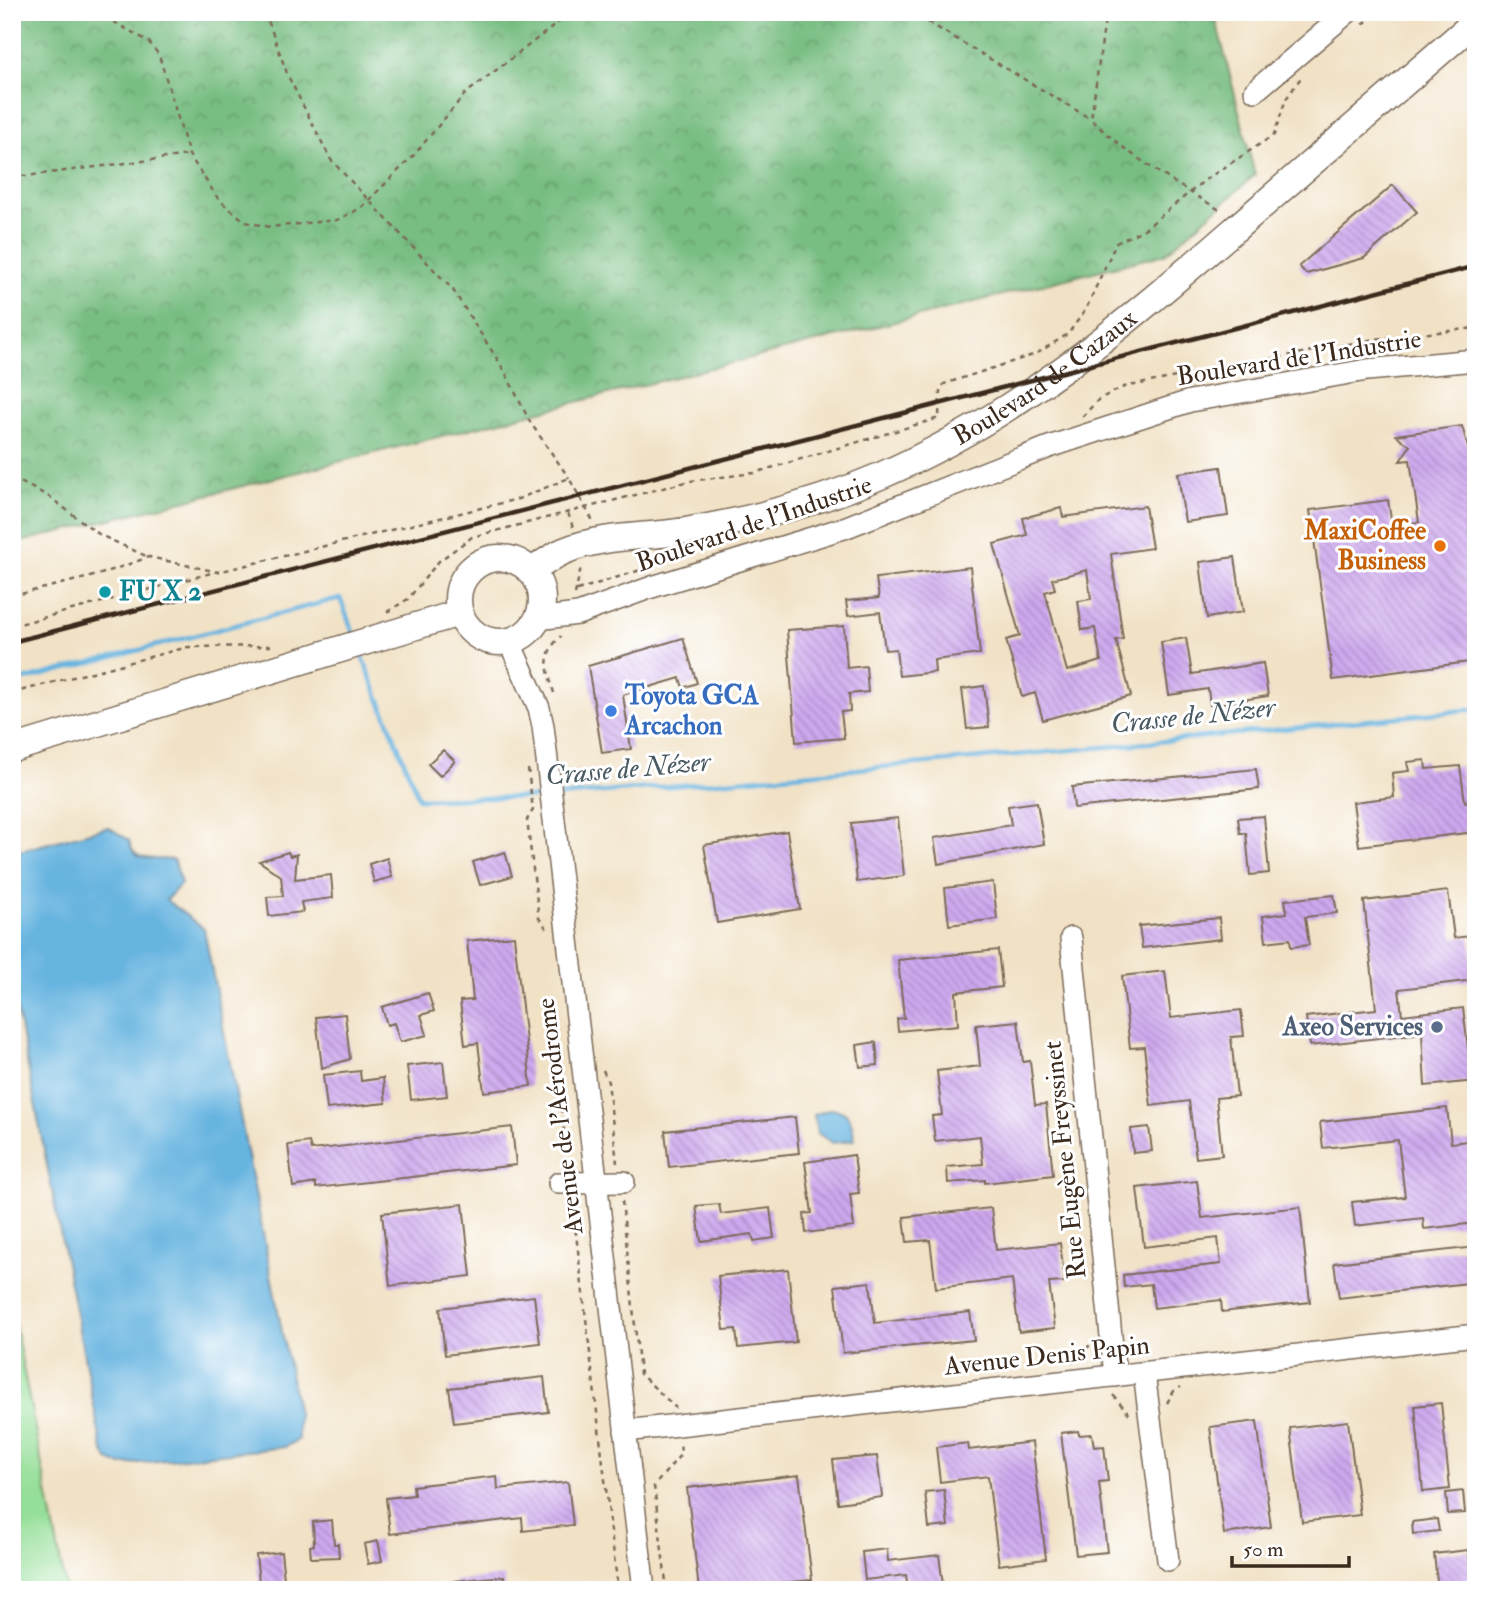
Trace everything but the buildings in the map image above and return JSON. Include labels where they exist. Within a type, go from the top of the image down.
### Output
[{"type":"main road","name":"Boulevard de Cazaux","points":[[531,572],[562,552],[600,540],[680,532],[733,523],[827,496],[936,449],[989,420],[1062,373],[1139,312],[1476,21]]},
{"type":"main road","points":[[506,558],[531,572],[541,595],[537,619],[530,629],[509,641],[484,639],[473,633],[459,613],[460,585],[468,572],[479,564],[506,558]]},
{"type":"main road","points":[[12,749],[459,613]]},
{"type":"street","points":[[1255,91],[1340,19]]},
{"type":"street","name":"Boulevard de l'Industrie","points":[[537,619],[570,616],[844,528],[1024,456],[1190,401],[1367,370],[1476,360]]},
{"type":"street","name":"Avenue de l'Aérodrome","points":[[509,641],[539,708],[541,797],[596,1183],[644,1590]]},
{"type":"street","name":"Rue Eugène Freyssinet","points":[[1071,938],[1115,1376]]},
{"type":"street","points":[[559,1183],[624,1182]]},
{"type":"street","name":"Avenue Denis Papin","points":[[625,1431],[1476,1335]]},
{"type":"street","points":[[1144,1373],[1168,1560]]},
{"type":"path","points":[[96,12],[148,41],[159,55],[189,155],[219,200],[236,215],[257,227],[337,220],[350,215],[370,200],[414,155],[465,94],[572,12]]},
{"type":"path","points":[[265,12],[288,76],[331,160],[453,290],[504,370],[530,422],[588,508],[600,540]]},
{"type":"path","points":[[911,12],[1091,119],[1109,137],[1241,223]]},
{"type":"path","points":[[1091,119],[1106,12]]},
{"type":"path","points":[[1340,19],[1380,12]]},
{"type":"path","points":[[385,612],[408,599],[439,561],[464,540],[690,481],[754,473],[936,419],[941,415],[940,391],[944,384],[1036,354],[1068,334],[1086,309],[1116,243],[1146,228],[1205,180],[1274,135],[1286,99],[1303,75]]},
{"type":"path","points":[[12,174],[26,176],[189,155]]},
{"type":"path","points":[[12,478],[58,502],[100,536],[149,557],[218,572]]},
{"type":"path","points":[[12,626],[218,572],[518,499],[569,478]]},
{"type":"path","points":[[12,596],[98,575],[149,557]]},
{"type":"path","points":[[556,701],[545,662],[550,647],[566,631],[576,590]]},
{"type":"path","points":[[12,693],[188,647],[258,648],[282,644]]},
{"type":"green space","points":[[12,12],[1214,12],[1255,175],[1165,254],[12,544]]},
{"type":"green space","points":[[12,1310],[66,1590],[12,1590]]},
{"type":"water","points":[[108,827],[129,840],[131,848],[140,857],[174,860],[181,884],[166,900],[204,929],[298,1414],[298,1440],[285,1447],[121,1465],[108,1460],[102,1448],[12,985],[12,853]]},
{"type":"water","points":[[831,1109],[842,1112],[849,1119],[854,1140],[833,1143],[817,1133],[814,1115]]},
{"type":"waterway","name":"Crasse de Nézer","points":[[12,683],[340,598],[354,635]]},
{"type":"waterway","name":"Crasse de Nézer","points":[[361,653],[419,799],[546,797]]},
{"type":"waterway","name":"Crasse de Nézer","points":[[559,796],[1127,745],[1476,709]]},
{"type":"railway","points":[[12,642],[1476,266]]},
{"type":"place","name":"MaxiCoffee Business","points":[[1440,546]]},
{"type":"place","name":"FU X 2","points":[[105,592]]},
{"type":"place","name":"Toyota GCA Arcachon","points":[[611,711]]},
{"type":"place","name":"Axeo Services","points":[[1437,1027]]}]
